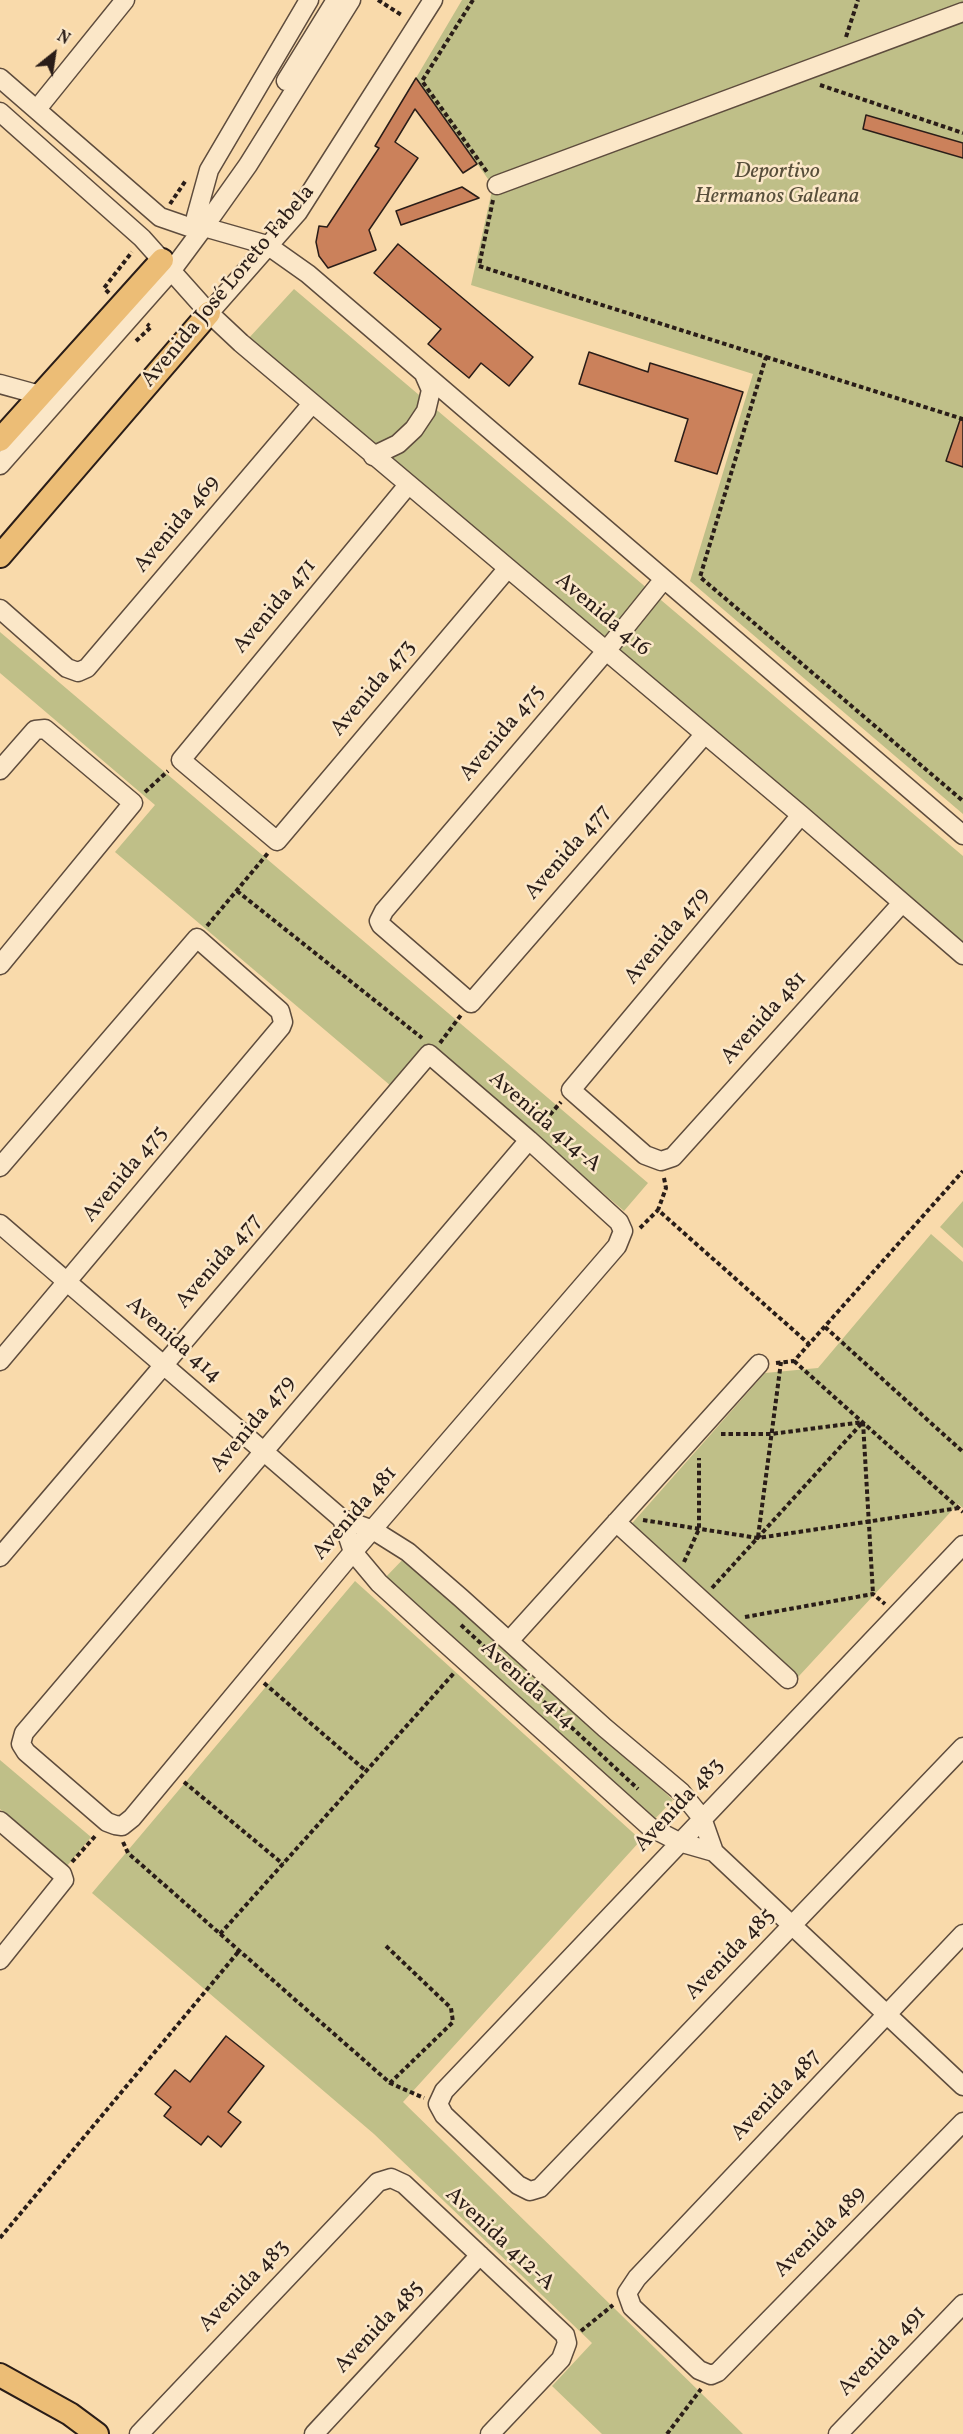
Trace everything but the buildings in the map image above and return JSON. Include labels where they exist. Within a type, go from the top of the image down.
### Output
[{"type":"main road","points":[[0,440],[40,395],[167,265]]},
{"type":"main road","name":"Avenida José Loreto Fabela","points":[[0,556],[209,313]]},
{"type":"main road","points":[[0,2375],[70,2414],[98,2434]]},
{"type":"street","points":[[37,109],[125,0]]},
{"type":"street","points":[[196,224],[209,170],[309,0]]},
{"type":"street","points":[[0,465],[167,265],[239,158],[336,0]]},
{"type":"street","points":[[196,224],[248,165],[351,0]]},
{"type":"street","name":"Avenida José Loreto Fabela","points":[[209,313],[298,212],[433,0]]},
{"type":"street","points":[[496,185],[963,12]]},
{"type":"street","points":[[3,86],[37,109],[160,217],[196,224],[267,245],[308,274],[963,836]]},
{"type":"street","name":"Avenida 416","points":[[0,112],[142,238],[209,313],[311,405],[801,815],[963,956]]},
{"type":"street","points":[[51,156],[68,136]]},
{"type":"street","points":[[373,456],[398,444],[414,429],[426,411],[431,390],[424,374]]},
{"type":"street","points":[[0,384],[40,395]]},
{"type":"street","name":"Avenida 469","points":[[0,609],[67,668],[78,672],[87,668],[311,405]]},
{"type":"street","name":"Avenida 471","points":[[181,760],[408,485]]},
{"type":"street","name":"Avenida 473","points":[[278,841],[508,568]]},
{"type":"street","name":"Avenida 475","points":[[471,1003],[384,930],[379,921],[384,911],[606,651],[664,579]]},
{"type":"street","points":[[0,770],[30,734],[40,728],[50,731],[133,803],[0,965]]},
{"type":"street","name":"Avenida 477","points":[[471,1003],[704,735]]},
{"type":"street","points":[[181,760],[278,841]]},
{"type":"street","name":"Avenida 479","points":[[571,1090],[801,815]]},
{"type":"street","name":"Avenida 481","points":[[661,1161],[673,1157],[902,903]]},
{"type":"street","points":[[0,1167],[197,938]]},
{"type":"street","name":"Avenida 475","points":[[0,1361],[281,1027],[283,1017],[276,1005],[197,938]]},
{"type":"street","name":"Avenida 477","points":[[0,1557],[432,1051]]},
{"type":"street","name":"Avenida 414-A","points":[[432,1051],[612,1214],[623,1231]]},
{"type":"street","name":"Avenida 414-A","points":[[571,1090],[645,1155],[661,1161]]},
{"type":"street","name":"Avenida 479","points":[[115,1824],[26,1752],[21,1744],[24,1733],[529,1140]]},
{"type":"street","name":"Avenida 414","points":[[0,1224],[342,1519],[373,1530],[408,1552],[605,1728],[681,1792],[702,1818],[714,1852]]},
{"type":"street","name":"Avenida 481","points":[[115,1824],[132,1818],[353,1552],[617,1246],[623,1231]]},
{"type":"street","points":[[509,1641],[759,1364]]},
{"type":"street","name":"Avenida 414","points":[[342,1519],[353,1552],[379,1583],[464,1661],[650,1827],[679,1842],[714,1852],[963,2086]]},
{"type":"street","points":[[619,1519],[677,1578],[788,1679]]},
{"type":"street","name":"Avenida 483","points":[[438,2104],[444,2091],[963,1545]]},
{"type":"street","name":"Avenida 485","points":[[438,2104],[444,2115],[518,2185],[530,2191],[540,2188],[963,1747]]},
{"type":"street","points":[[0,1821],[62,1880],[0,1960]]},
{"type":"street","name":"Avenida 487","points":[[627,2293],[637,2278],[963,1934]]},
{"type":"street","name":"Avenida 489","points":[[711,2375],[723,2366],[963,2122]]},
{"type":"street","name":"Avenida 483","points":[[139,2434],[378,2182],[391,2178]]},
{"type":"street","name":"Avenida 412-A","points":[[391,2178],[404,2184],[480,2255],[559,2330],[567,2343]]},
{"type":"street","name":"Avenida 485","points":[[314,2434],[480,2255]]},
{"type":"street","points":[[627,2293],[632,2307],[699,2370],[711,2375]]},
{"type":"street","name":"Avenida 491","points":[[838,2434],[963,2304]]},
{"type":"street","points":[[490,2434],[561,2359],[567,2343]]},
{"type":"path","points":[[378,0],[417,26]]},
{"type":"path","points":[[473,0],[422,81],[496,185],[479,266],[963,419]]},
{"type":"path","points":[[840,57],[858,0]]},
{"type":"path","points":[[791,75],[963,133]]},
{"type":"path","points":[[104,288],[133,251]]},
{"type":"path","points":[[766,357],[700,577],[963,801]]},
{"type":"path","points":[[133,803],[181,760]]},
{"type":"path","points":[[197,938],[278,841]]},
{"type":"path","points":[[237,891],[432,1051],[471,1003]]},
{"type":"path","points":[[529,1140],[571,1090]]},
{"type":"path","points":[[623,1231],[642,1228],[658,1210],[666,1188],[661,1161]]},
{"type":"path","points":[[963,1171],[794,1360],[963,1512]]},
{"type":"path","points":[[658,1210],[809,1344]]},
{"type":"path","points":[[825,1327],[963,1452]]},
{"type":"path","points":[[758,1538],[781,1362]]},
{"type":"path","points":[[677,1578],[699,1529],[699,1431],[729,1436],[771,1434],[863,1422]]},
{"type":"path","points":[[863,1422],[873,1594],[896,1614]]},
{"type":"path","points":[[701,1600],[863,1422]]},
{"type":"path","points":[[619,1519],[758,1538],[959,1508]]},
{"type":"path","points":[[724,1621],[873,1594]]},
{"type":"path","points":[[456,1621],[646,1797]]},
{"type":"path","points":[[220,1934],[464,1661]]},
{"type":"path","points":[[253,1673],[366,1771]]},
{"type":"path","points":[[576,1761],[605,1728]]},
{"type":"path","points":[[171,1772],[283,1864]]},
{"type":"path","points":[[62,1880],[115,1824]]},
{"type":"path","points":[[128,1853],[390,2083],[438,2104]]},
{"type":"path","points":[[386,1946],[451,2008],[453,2022],[390,2083]]},
{"type":"path","points":[[0,2238],[240,1951]]},
{"type":"path","points":[[567,2343],[627,2293]]},
{"type":"path","points":[[667,2434],[711,2375]]},
{"type":"green space","name":"Deportivo Hermanos Galeana","points":[[462,0],[963,0],[963,814],[690,581],[753,374],[471,285],[493,186],[416,78]]},
{"type":"green space","points":[[294,289],[963,856],[963,947],[248,339]]},
{"type":"green space","points":[[0,632],[648,1183],[624,1211],[428,1044],[391,1086],[115,852],[155,805],[0,673]]},
{"type":"green space","points":[[963,1201],[963,1248],[940,1227]]},
{"type":"green space","points":[[931,1234],[963,1262],[963,1508],[958,1504],[787,1689],[619,1538],[765,1373],[818,1368]]},
{"type":"green space","points":[[409,1553],[673,1800],[650,1824],[382,1581]]},
{"type":"green space","points":[[355,1581],[641,1840],[403,2102],[743,2434],[602,2434],[552,2386],[592,2343],[374,2134],[92,1893]]},
{"type":"green space","points":[[0,1760],[91,1837],[67,1866],[0,1809]]}]
